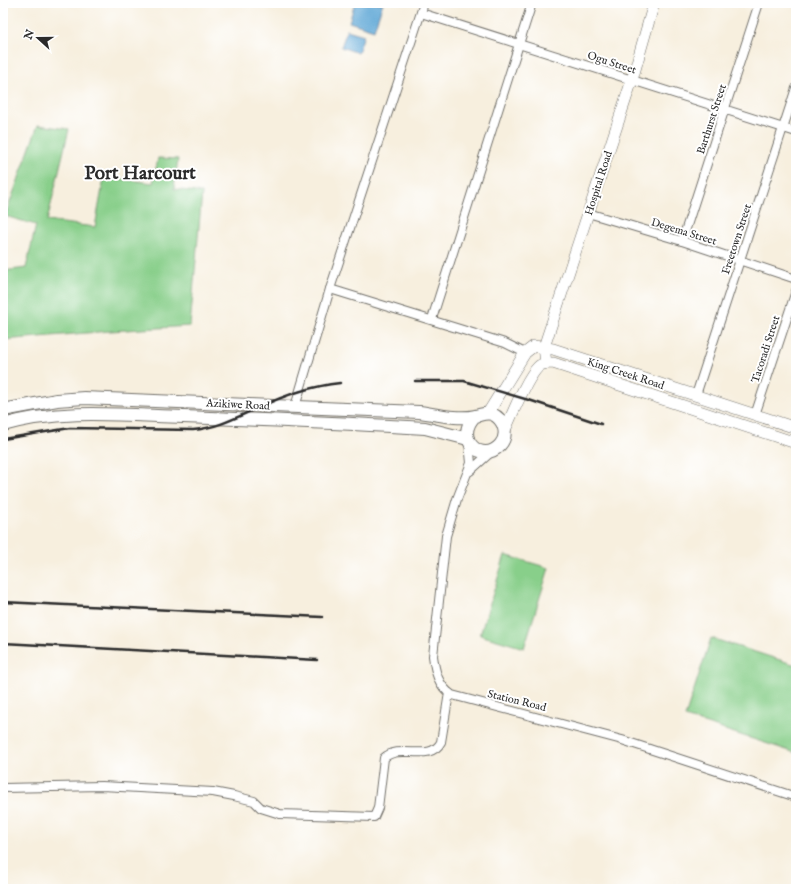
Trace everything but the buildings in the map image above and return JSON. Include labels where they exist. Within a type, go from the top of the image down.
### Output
[{"type":"main road","name":"Azikiwe Road","points":[[3,410],[49,401],[84,398],[419,412],[475,416]]},
{"type":"main road","name":"Azikiwe Road","points":[[3,425],[44,416],[72,413],[425,428],[469,441]]},
{"type":"main road","points":[[482,413],[488,413],[497,417],[505,430],[504,438],[500,445],[494,450],[486,452],[480,451],[469,441],[467,427],[475,416],[482,413]]},
{"type":"street","points":[[295,407],[330,289],[424,3]]},
{"type":"street","points":[[432,319],[532,3]]},
{"type":"street","name":"Hospital Road","points":[[546,363],[544,347],[632,80],[654,3]]},
{"type":"street","name":"Barthurst Street","points":[[682,241],[726,109],[759,3]]},
{"type":"street","name":"Ogu Street","points":[[421,13],[796,132]]},
{"type":"street","name":"Freetown Street","points":[[696,395],[741,261],[796,88]]},
{"type":"street","name":"Degema Street","points":[[588,213],[682,241],[796,279]]},
{"type":"street","points":[[330,289],[432,319],[505,343],[525,353]]},
{"type":"street","name":"Tacoradi Street","points":[[755,415],[796,291]]},
{"type":"street","points":[[488,413],[525,353],[534,346],[544,347]]},
{"type":"street","name":"King Creek Road","points":[[544,347],[796,428]]},
{"type":"street","points":[[505,430],[531,378],[538,367],[546,363]]},
{"type":"street","name":"King Creek Road","points":[[546,363],[553,363],[796,443]]},
{"type":"street","points":[[468,475],[471,463],[469,441]]},
{"type":"street","points":[[3,788],[102,786],[213,792],[254,801],[261,808],[280,814],[374,818],[378,808],[384,758],[395,753],[431,752],[438,748],[441,742],[449,693],[440,683],[435,671],[433,656],[446,536],[457,499],[468,475],[475,465],[494,450]]},
{"type":"street","name":"Station Road","points":[[449,693],[512,711],[568,724],[660,751],[796,797]]},
{"type":"green space","points":[[38,125],[69,129],[47,221],[95,227],[104,178],[153,183],[158,158],[178,159],[174,189],[202,193],[190,326],[3,340],[3,271],[26,268],[36,225],[5,216]]},
{"type":"green space","points":[[505,555],[549,568],[524,648],[480,635]]},
{"type":"green space","points":[[711,638],[796,665],[796,753],[685,717]]},
{"type":"water","points":[[355,3],[383,3],[374,30],[349,22]]},
{"type":"water","points":[[347,30],[364,35],[358,53],[341,47]]},
{"type":"railway","points":[[415,381],[464,381],[532,401],[601,424]]},
{"type":"railway","points":[[3,439],[70,428],[202,429],[227,422],[289,395],[320,386],[340,383]]},
{"type":"railway","points":[[3,602],[322,617]]},
{"type":"railway","points":[[3,643],[317,660]]},
{"type":"district","name":"Port Harcourt","points":[[140,172]]}]
